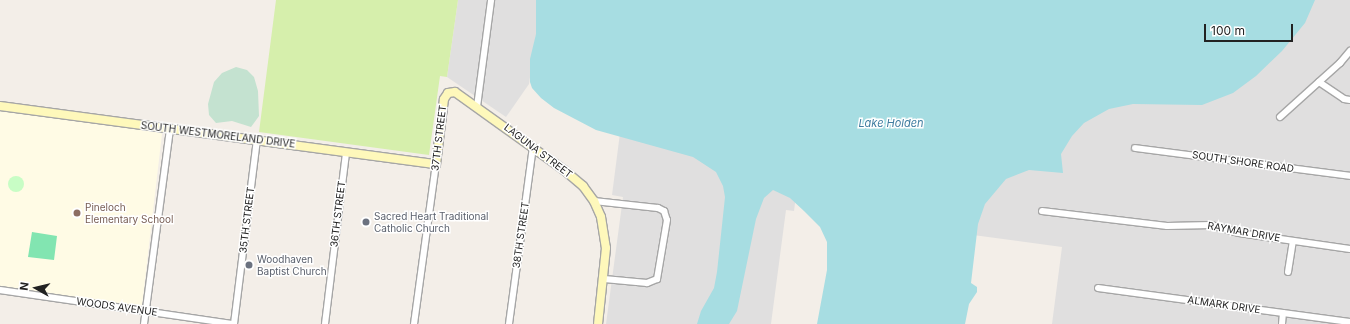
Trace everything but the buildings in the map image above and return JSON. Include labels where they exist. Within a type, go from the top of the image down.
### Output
[{"type":"street","points":[[477,106],[491,0]]},
{"type":"street","points":[[1280,117],[1319,82],[1350,51]]},
{"type":"street","points":[[1319,82],[1344,99],[1350,100]]},
{"type":"street","name":"37TH STREET","points":[[414,324],[446,95],[455,92],[477,106]]},
{"type":"street","name":"SOUTH WESTMORELAND DRIVE","points":[[0,106],[436,164]]},
{"type":"street","name":"LAGUNA STREET","points":[[477,106],[583,186],[594,201]]},
{"type":"street","points":[[144,324],[170,129]]},
{"type":"street","name":"35TH STREET","points":[[234,324],[257,139]]},
{"type":"street","name":"38TH STREET","points":[[510,324],[533,147]]},
{"type":"street","name":"SOUTH SHORE ROAD","points":[[1135,148],[1350,176]]},
{"type":"street","name":"36TH STREET","points":[[325,324],[346,152]]},
{"type":"street","points":[[598,324],[604,279],[606,248],[604,234],[594,201],[658,208],[664,212],[667,220],[656,279],[647,283],[604,279]]},
{"type":"street","name":"RAYMAR DRIVE","points":[[1042,210],[1166,226],[1211,225],[1239,233],[1350,249]]},
{"type":"street","points":[[1288,272],[1293,241]]},
{"type":"street","name":"ALMARK DRIVE","points":[[1098,288],[1350,322]]},
{"type":"street","name":"WOODS AVENUE","points":[[0,290],[234,324]]},
{"type":"street","points":[[1282,324],[1283,313]]},
{"type":"shaded area","points":[[458,0],[541,0],[529,84],[506,117],[447,77]]},
{"type":"shaded area","points":[[1229,0],[1350,0],[1350,324],[1052,324],[1062,247],[831,216]]},
{"type":"shaded area","points":[[636,9],[817,34],[794,211],[786,210],[771,324],[606,324],[623,197],[612,195]]},
{"type":"shaded area","name":"Pineloch Elementary School","points":[[0,108],[157,129],[162,134],[142,305],[136,307],[0,287]]},
{"type":"green space","points":[[276,0],[458,0],[447,77],[440,76],[429,155],[259,132]]},
{"type":"green space","points":[[236,67],[247,70],[254,77],[258,91],[259,116],[251,127],[232,121],[216,123],[209,115],[208,104],[214,82],[222,73]]},
{"type":"green space","points":[[16,176],[23,181],[24,184],[19,191],[16,192],[9,187],[8,184],[13,177]]},
{"type":"green space","points":[[32,232],[57,236],[54,260],[28,257]]},
{"type":"water","name":"Lake Holden","points":[[536,0],[1315,0],[1305,23],[1282,51],[1256,76],[1233,93],[1202,105],[1133,104],[1109,109],[1084,123],[1072,136],[1061,154],[1063,173],[1029,170],[1006,179],[985,204],[978,224],[971,283],[977,287],[977,292],[969,304],[965,324],[817,324],[827,270],[827,242],[820,227],[804,211],[790,198],[773,190],[764,198],[756,219],[737,311],[729,324],[697,324],[701,311],[714,288],[725,197],[723,186],[716,172],[693,157],[596,130],[554,108],[541,98],[532,88],[530,82],[530,59],[536,34]]},
{"type":"place","name":"Pineloch Elementary School","points":[[77,213]]},
{"type":"place","name":"Sacred Heart Traditional Catholic Church","points":[[366,222]]},
{"type":"place","name":"Woodhaven Baptist Church","points":[[249,265]]}]
